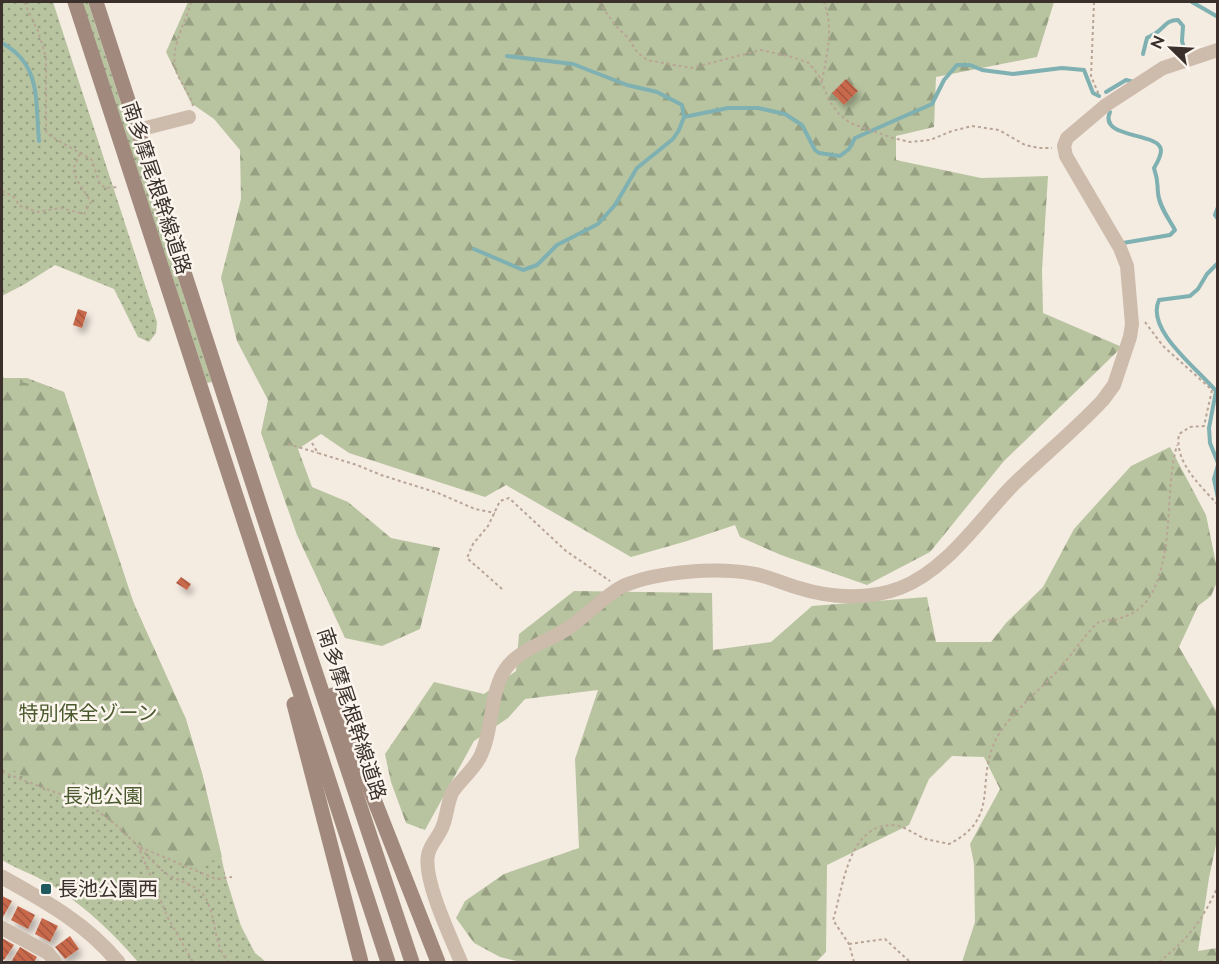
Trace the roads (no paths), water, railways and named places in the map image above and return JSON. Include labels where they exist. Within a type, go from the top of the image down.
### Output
[{"type":"main road","name":"南多摩尾根幹線道路","points":[[75,2],[262,580]]},
{"type":"main road","name":"南多摩尾根幹線道路","points":[[96,2],[412,963]]},
{"type":"main road","points":[[267,527],[438,963]]},
{"type":"main road","points":[[262,580],[361,963]]},
{"type":"main road","points":[[262,580],[388,963]]},
{"type":"street","points":[[461,963],[429,876],[428,856],[431,845],[443,826],[453,791],[465,779],[482,754],[498,685],[509,663],[567,630],[620,587],[661,576],[723,571],[758,575],[801,589],[834,595],[866,596],[901,588],[936,566],[1029,469],[1103,400],[1114,385],[1130,338],[1132,324],[1127,267],[1120,248],[1066,156],[1064,146],[1067,138],[1078,126],[1106,105],[1163,68],[1218,50]]},
{"type":"street","points":[[138,130],[191,113]]},
{"type":"street","points":[[2,878],[60,910],[88,931],[118,963]]},
{"type":"street","points":[[2,928],[48,953],[55,963]]},
{"type":"waterway","points":[[1192,2],[1218,17]]},
{"type":"waterway","points":[[1143,54],[1147,38],[1168,23],[1178,20],[1183,26],[1182,41],[1186,56]]},
{"type":"waterway","points":[[2,43],[15,52],[30,73],[36,98],[39,141]]},
{"type":"waterway","points":[[474,249],[523,270],[537,265],[557,245],[598,224],[615,205],[637,168],[673,139],[684,117],[682,105],[657,92],[627,85],[573,64],[507,56]]},
{"type":"waterway","points":[[684,117],[728,108],[758,108],[785,114],[802,125],[815,150],[819,153],[840,156],[849,149],[855,138],[932,104],[944,80],[957,65],[970,65],[982,70],[1013,74],[1062,68],[1084,70],[1093,93],[1099,96]]},
{"type":"waterway","points":[[1106,92],[1126,80],[1134,82]]},
{"type":"waterway","points":[[1110,112],[1109,121],[1113,127],[1158,144],[1161,153],[1154,168],[1159,198],[1175,230],[1170,235],[1123,243]]},
{"type":"waterway","points":[[1218,207],[1215,215],[1218,219]]},
{"type":"waterway","points":[[1218,263],[1190,296],[1159,300],[1157,312],[1159,324],[1166,336],[1216,391],[1209,428],[1210,443],[1218,463]]},
{"type":"waterway","points":[[1218,465],[1214,479],[1218,498]]},
{"type":"place","name":"長池公園西","points":[[46,889]]},
{"type":"park label","name":"特別保全ゾーン","points":[[88,713]]},
{"type":"park label","name":"長池公園","points":[[103,796]]}]
